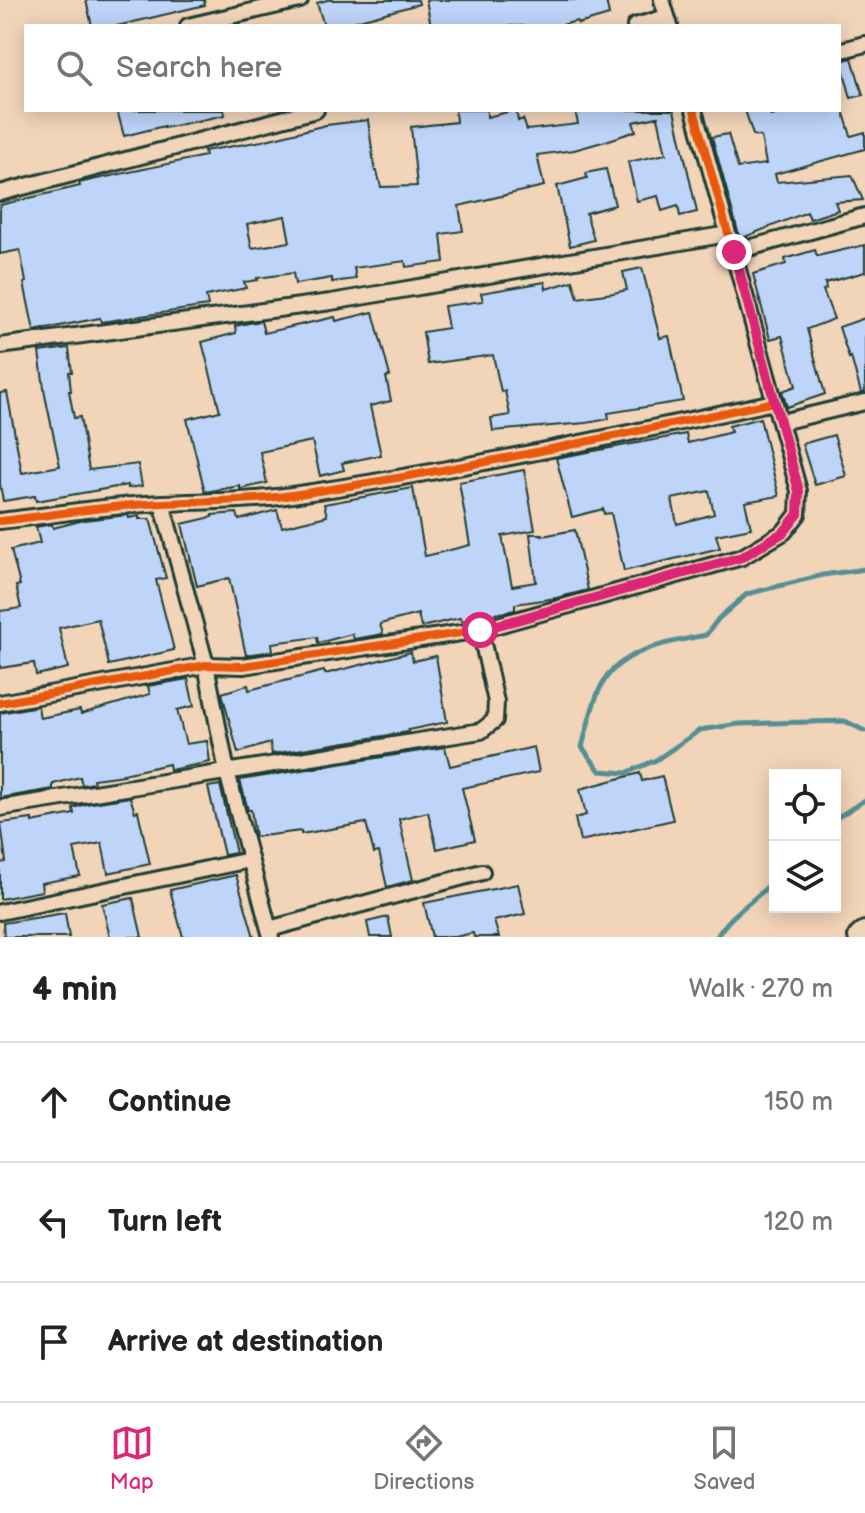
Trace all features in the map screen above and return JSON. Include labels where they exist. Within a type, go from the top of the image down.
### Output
[{"type":"street","points":[[197,24],[300,0]]},
{"type":"street","points":[[662,0],[669,22]]},
{"type":"street","points":[[841,50],[865,44]]},
{"type":"street","points":[[0,193],[308,112]]},
{"type":"street","points":[[0,703],[206,665],[243,666],[480,630],[742,557],[784,532],[798,514],[799,491],[695,112]]},
{"type":"street","points":[[734,252],[865,216]]},
{"type":"street","points":[[0,346],[331,302],[728,234]]},
{"type":"street","points":[[0,521],[162,503],[281,497],[433,472],[774,402]]},
{"type":"street","points":[[781,422],[865,402]]},
{"type":"street","points":[[162,503],[206,665],[227,772],[270,933],[482,872]]},
{"type":"street","points":[[0,808],[481,731],[495,720],[496,702],[480,630]]},
{"type":"street","points":[[0,912],[250,860]]},
{"type":"street","points":[[859,937],[865,932]]},
{"type":"building","points":[[86,0],[204,0],[205,5],[125,24],[92,24]]},
{"type":"building","points":[[327,0],[418,0],[419,4],[352,24],[323,24],[317,3]]},
{"type":"building","points":[[426,0],[606,0],[609,15],[578,24],[577,21],[566,24],[431,24]]},
{"type":"building","points":[[852,58],[863,95],[851,98],[841,61]]},
{"type":"building","points":[[843,110],[851,136],[865,132],[865,149],[775,174],[777,182],[852,175],[863,200],[835,202],[838,210],[810,219],[807,212],[740,239],[712,137],[728,134],[738,168],[766,164],[761,137],[753,135],[746,112],[770,112],[771,116],[785,112]]},
{"type":"building","points":[[118,112],[224,112],[225,115],[124,136]]},
{"type":"building","points":[[455,112],[487,112],[487,117],[516,112],[518,121],[523,119],[527,130],[578,124],[575,112],[674,112],[697,212],[680,216],[678,206],[662,211],[658,196],[637,201],[628,162],[666,154],[658,117],[633,122],[636,131],[606,141],[574,150],[537,155],[544,186],[459,206],[463,231],[441,234],[444,262],[406,267],[405,261],[354,268],[356,279],[332,282],[332,278],[295,284],[293,273],[257,278],[244,282],[246,288],[206,296],[208,306],[101,322],[100,318],[34,331],[20,250],[0,254],[0,205],[80,186],[79,183],[205,156],[204,151],[326,125],[368,120],[375,171],[381,187],[417,186],[411,127],[456,122]],"holes":[[[285,216],[290,242],[252,248],[247,224]]]},
{"type":"building","points":[[606,169],[615,205],[586,213],[594,240],[570,246],[557,186],[587,178],[586,173]]},
{"type":"building","points":[[865,245],[865,272],[825,283],[826,289],[823,290],[834,319],[807,329],[825,394],[787,407],[782,391],[796,386],[782,336],[770,339],[753,274],[786,264],[785,259],[815,250],[817,256]]},
{"type":"building","points":[[642,268],[660,338],[669,336],[683,401],[608,413],[609,419],[586,423],[493,431],[491,418],[510,415],[493,355],[428,364],[423,332],[448,328],[444,306],[483,301],[481,293],[545,282],[546,289],[573,281],[578,298],[613,293],[627,290],[623,272]]},
{"type":"building","points":[[373,312],[390,376],[386,377],[391,401],[370,406],[381,455],[342,463],[344,470],[320,476],[312,441],[260,452],[267,483],[205,492],[187,419],[220,411],[202,342],[236,333],[235,326],[249,323],[261,321],[264,333]]},
{"type":"building","points":[[865,318],[865,392],[861,393],[839,327]]},
{"type":"building","points":[[69,348],[72,372],[69,372],[69,391],[74,418],[80,417],[89,470],[138,464],[142,486],[128,488],[128,485],[36,501],[35,496],[3,501],[0,484],[0,393],[7,392],[22,473],[60,466],[39,352]]},
{"type":"building","points":[[760,418],[779,496],[745,502],[751,528],[716,535],[720,548],[624,571],[611,513],[604,514],[603,509],[572,517],[556,458],[686,434],[688,443],[731,432],[729,426]],"holes":[[[709,491],[714,514],[677,524],[672,499]]]},
{"type":"building","points":[[834,435],[846,476],[815,485],[802,444]]},
{"type":"building","points":[[524,470],[535,530],[502,536],[512,586],[536,582],[530,534],[542,536],[575,530],[588,590],[515,604],[515,610],[421,627],[418,614],[380,624],[383,634],[354,639],[352,634],[318,643],[317,637],[272,643],[273,651],[246,655],[229,578],[197,586],[182,524],[212,515],[237,513],[239,520],[277,510],[282,527],[327,516],[324,504],[413,488],[425,556],[470,545],[459,482]]},
{"type":"building","points":[[128,515],[129,518],[139,516],[139,519],[150,519],[166,578],[156,580],[174,650],[109,665],[98,619],[59,628],[68,668],[36,675],[34,663],[0,668],[0,611],[21,608],[16,586],[20,585],[11,550],[40,543],[36,527],[52,524],[53,528],[84,520]]},
{"type":"building","points":[[411,652],[413,661],[436,656],[447,722],[408,732],[272,754],[270,743],[238,753],[222,693],[248,685],[249,690],[324,671],[325,674]]},
{"type":"building","points":[[188,679],[194,706],[177,710],[186,744],[207,741],[210,762],[170,770],[169,764],[93,779],[94,783],[82,785],[80,777],[53,784],[53,789],[0,798],[0,713],[38,706],[40,718],[80,710],[81,714],[150,694],[148,686]]},
{"type":"building","points":[[445,747],[450,766],[534,747],[539,772],[462,788],[475,840],[437,849],[428,812],[399,819],[413,880],[387,887],[379,852],[374,853],[366,823],[301,834],[301,831],[255,837],[251,810],[248,810],[240,780]]},
{"type":"building","points":[[640,773],[642,781],[662,776],[673,820],[580,841],[575,818],[586,815],[580,789]]},
{"type":"building","points":[[220,785],[236,853],[224,855],[208,787]]},
{"type":"building","points":[[130,797],[135,812],[138,811],[150,864],[108,873],[102,843],[74,848],[80,876],[41,883],[42,891],[0,899],[0,863],[6,862],[1,823],[32,819],[32,822],[74,814],[73,808],[86,804]]},
{"type":"building","points":[[236,875],[254,937],[183,937],[170,890]]},
{"type":"building","points":[[518,884],[525,914],[494,921],[499,937],[474,937],[473,933],[432,937],[424,903]]},
{"type":"building","points":[[133,898],[142,937],[110,937],[102,904]]},
{"type":"building","points":[[65,913],[69,937],[4,937],[3,923]]},
{"type":"building","points":[[388,917],[392,937],[370,937],[367,922]]},
{"type":"waterway","points":[[865,569],[823,575],[747,594],[719,618],[706,635],[650,648],[624,661],[600,688],[582,747],[600,771],[626,773],[656,760],[700,730],[739,724],[845,721],[865,731]]},
{"type":"waterway","points":[[841,815],[865,800]]},
{"type":"waterway","points":[[717,937],[722,928],[769,885]]},
{"type":"cycle path","points":[[0,703],[206,665],[243,666],[480,630],[742,557],[784,532],[798,514],[799,491],[695,112]]},
{"type":"cycle path","points":[[0,521],[122,506],[239,500],[346,487],[591,441],[774,402]]},
{"type":"route","points":[[480,630],[742,557],[784,532],[798,514],[799,491],[734,252]]}]
